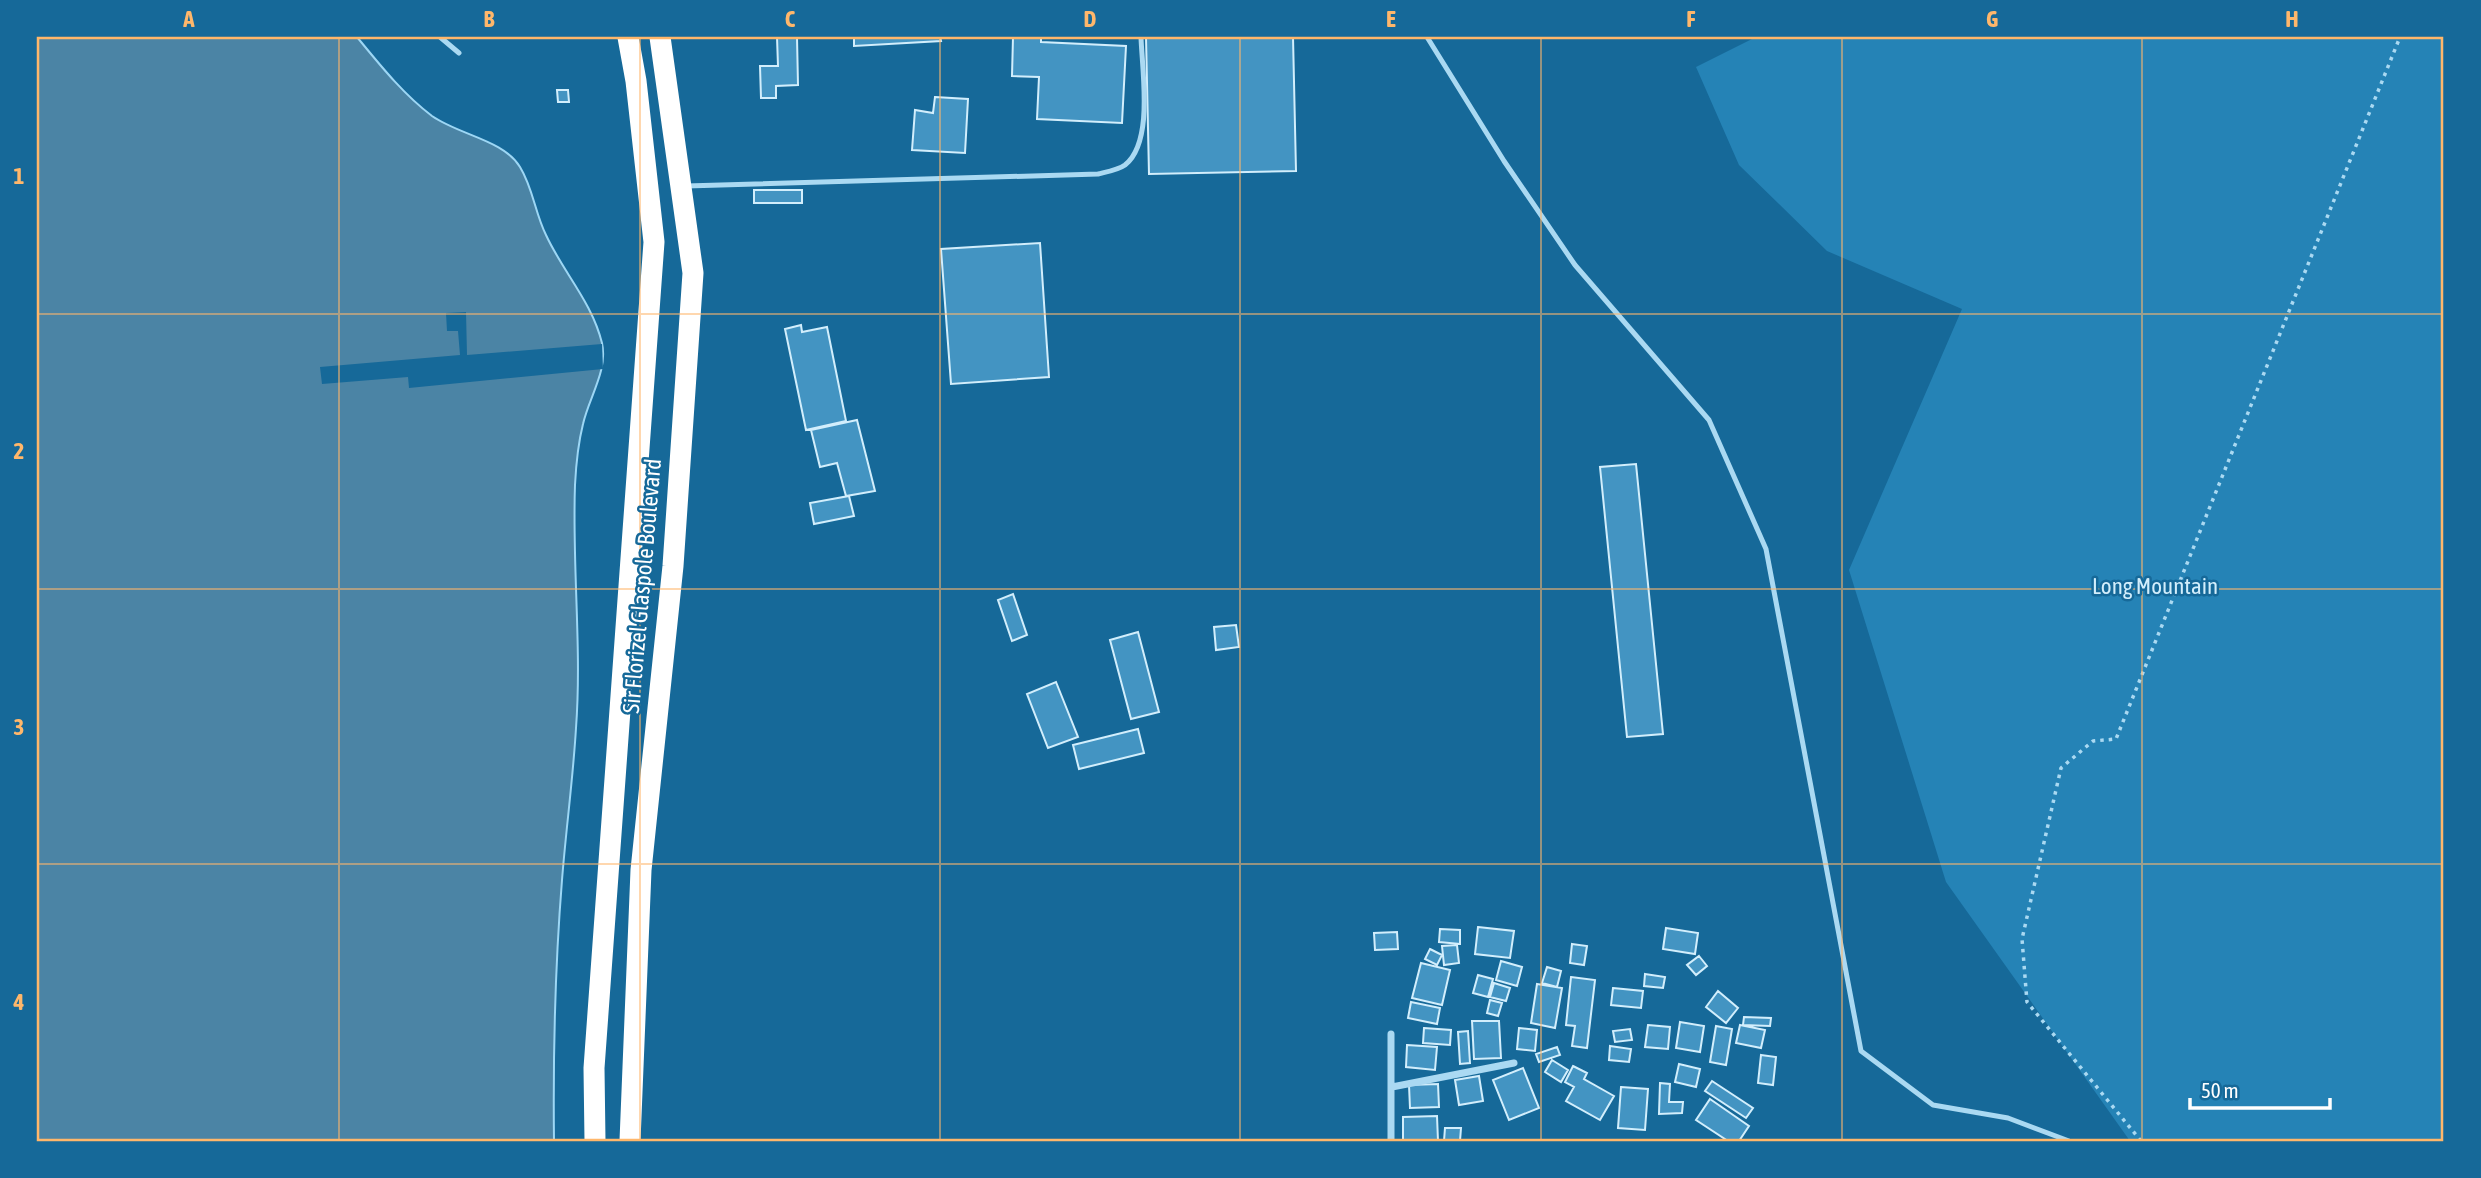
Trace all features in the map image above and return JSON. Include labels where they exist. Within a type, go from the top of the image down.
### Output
[{"type":"highway","name":"Sir Florizel Glaspole Boulevard","points":[[594,1141],[594,1068],[654,234],[628,37]]},
{"type":"highway","name":"Sir Florizel Glaspole Boulevard","points":[[630,1141],[641,870],[673,566],[693,273],[660,37]]},
{"type":"street","points":[[1391,1034],[1391,1141]]},
{"type":"street","points":[[1392,1087],[1514,1063]]},
{"type":"lane","points":[[440,37],[459,53]]},
{"type":"lane","points":[[682,186],[1098,174],[1124,166],[1136,152],[1143,135],[1141,37]]},
{"type":"lane","points":[[1427,37],[1504,161],[1575,265],[1709,420],[1766,549],[1861,1051],[1933,1105],[2008,1118],[2069,1141]]},
{"type":"path","points":[[2141,1141],[2027,1002],[2022,939],[2061,768],[2093,741],[2116,739],[2399,37]]},
{"type":"green space","name":"Long Mountain","points":[[1756,37],[2444,37],[2444,1141],[2130,1141],[1946,882],[1849,570],[1962,309],[1827,251],[1739,165],[1696,67]]},
{"type":"shaded area","points":[[37,37],[357,37],[402,89],[432,116],[492,144],[513,158],[528,183],[539,218],[553,249],[591,314],[603,353],[600,374],[581,432],[575,477],[578,698],[558,945],[554,1141],[37,1141]]},
{"type":"pier","points":[[466,312],[467,355],[602,344],[603,369],[409,388],[408,377],[322,384],[320,367],[460,355],[458,331],[447,331],[446,313]]},
{"type":"building","points":[[777,37],[797,37],[798,85],[776,86],[776,98],[761,98],[760,66],[778,66]]},
{"type":"building","points":[[854,37],[940,37],[941,41],[854,46]]},
{"type":"building","points":[[1013,37],[1041,37],[1041,42],[1126,46],[1122,123],[1037,119],[1039,77],[1012,76]]},
{"type":"building","points":[[1146,37],[1293,37],[1296,171],[1149,174]]},
{"type":"building","points":[[557,90],[568,90],[569,102],[558,102]]},
{"type":"building","points":[[935,97],[968,99],[965,153],[912,150],[915,110],[933,113]]},
{"type":"building","points":[[754,190],[802,190],[802,203],[754,203]]},
{"type":"building","points":[[1040,243],[1049,377],[951,384],[941,249]]},
{"type":"building","points":[[801,325],[802,332],[827,327],[846,421],[806,430],[785,329]]},
{"type":"building","points":[[857,420],[875,491],[846,496],[837,463],[820,467],[811,430]]},
{"type":"building","points":[[1636,464],[1663,734],[1627,737],[1600,467]]},
{"type":"building","points":[[849,496],[854,516],[814,524],[810,503]]},
{"type":"building","points":[[1013,594],[1027,635],[1012,641],[998,600]]},
{"type":"building","points":[[1236,625],[1239,647],[1216,650],[1214,627]]},
{"type":"building","points":[[1138,632],[1159,712],[1131,719],[1110,640]]},
{"type":"building","points":[[1056,682],[1078,737],[1048,748],[1027,694]]},
{"type":"building","points":[[1138,729],[1144,753],[1079,769],[1073,745]]},
{"type":"building","points":[[1478,927],[1514,931],[1510,958],[1475,954]]},
{"type":"building","points":[[1666,928],[1698,933],[1695,954],[1663,949]]},
{"type":"building","points":[[1440,929],[1460,930],[1460,944],[1439,942]]},
{"type":"building","points":[[1397,932],[1398,949],[1375,950],[1374,933]]},
{"type":"building","points":[[1572,944],[1587,946],[1584,965],[1570,963]]},
{"type":"building","points":[[1457,945],[1459,963],[1444,965],[1442,946]]},
{"type":"building","points":[[1430,949],[1442,955],[1437,965],[1425,959]]},
{"type":"building","points":[[1699,956],[1707,966],[1696,975],[1687,965]]},
{"type":"building","points":[[1501,961],[1522,967],[1517,986],[1496,980]]},
{"type":"building","points":[[1421,963],[1450,970],[1442,1005],[1412,998]]},
{"type":"building","points":[[1547,967],[1561,971],[1557,987],[1542,983]]},
{"type":"building","points":[[1645,974],[1665,977],[1663,988],[1644,986]]},
{"type":"building","points":[[1478,975],[1493,979],[1488,997],[1473,993]]},
{"type":"building","points":[[1571,977],[1595,980],[1587,1048],[1572,1046],[1575,1026],[1566,1025]]},
{"type":"building","points":[[1494,983],[1510,988],[1506,1001],[1490,997]]},
{"type":"building","points":[[1537,984],[1562,988],[1555,1028],[1531,1023]]},
{"type":"building","points":[[1613,988],[1643,991],[1641,1008],[1611,1005]]},
{"type":"building","points":[[1718,991],[1738,1008],[1726,1023],[1706,1007]]},
{"type":"building","points":[[1490,1000],[1502,1003],[1498,1016],[1487,1013]]},
{"type":"building","points":[[1411,1002],[1440,1008],[1437,1024],[1408,1018]]},
{"type":"building","points":[[1744,1017],[1771,1018],[1770,1026],[1743,1025]]},
{"type":"building","points":[[1472,1021],[1499,1021],[1501,1058],[1474,1059]]},
{"type":"building","points":[[1680,1022],[1704,1026],[1700,1052],[1676,1048]]},
{"type":"building","points":[[1648,1025],[1670,1027],[1668,1049],[1645,1047]]},
{"type":"building","points":[[1740,1025],[1765,1030],[1761,1048],[1736,1043]]},
{"type":"building","points":[[1716,1026],[1732,1029],[1726,1065],[1710,1062]]},
{"type":"building","points":[[1424,1028],[1451,1030],[1450,1045],[1423,1043]]},
{"type":"building","points":[[1519,1028],[1537,1030],[1535,1051],[1517,1049]]},
{"type":"building","points":[[1630,1029],[1632,1040],[1615,1042],[1613,1031]]},
{"type":"building","points":[[1468,1031],[1470,1063],[1460,1064],[1458,1032]]},
{"type":"building","points":[[1407,1045],[1437,1047],[1435,1070],[1406,1067]]},
{"type":"building","points":[[1610,1046],[1631,1049],[1629,1062],[1609,1060]]},
{"type":"building","points":[[1557,1047],[1560,1055],[1539,1062],[1536,1054]]},
{"type":"building","points":[[1761,1055],[1776,1057],[1773,1085],[1758,1083]]},
{"type":"building","points":[[1552,1060],[1568,1070],[1561,1082],[1545,1072]]},
{"type":"building","points":[[1679,1064],[1700,1069],[1696,1087],[1675,1082]]},
{"type":"building","points":[[1573,1066],[1587,1073],[1584,1079],[1614,1096],[1600,1120],[1566,1101],[1574,1087],[1565,1082]]},
{"type":"building","points":[[1523,1068],[1539,1108],[1509,1120],[1493,1080]]},
{"type":"building","points":[[1479,1076],[1483,1101],[1459,1105],[1455,1080]]},
{"type":"building","points":[[1712,1081],[1753,1108],[1746,1118],[1705,1091]]},
{"type":"building","points":[[1660,1083],[1670,1084],[1669,1102],[1683,1102],[1682,1113],[1659,1114]]},
{"type":"building","points":[[1438,1084],[1439,1107],[1410,1108],[1409,1085]]},
{"type":"building","points":[[1621,1087],[1648,1089],[1645,1130],[1618,1128]]},
{"type":"building","points":[[1710,1099],[1749,1126],[1739,1141],[1728,1141],[1696,1120]]},
{"type":"building","points":[[1437,1116],[1438,1141],[1403,1141],[1403,1117]]},
{"type":"building","points":[[1445,1128],[1461,1128],[1460,1141],[1444,1141]]}]
